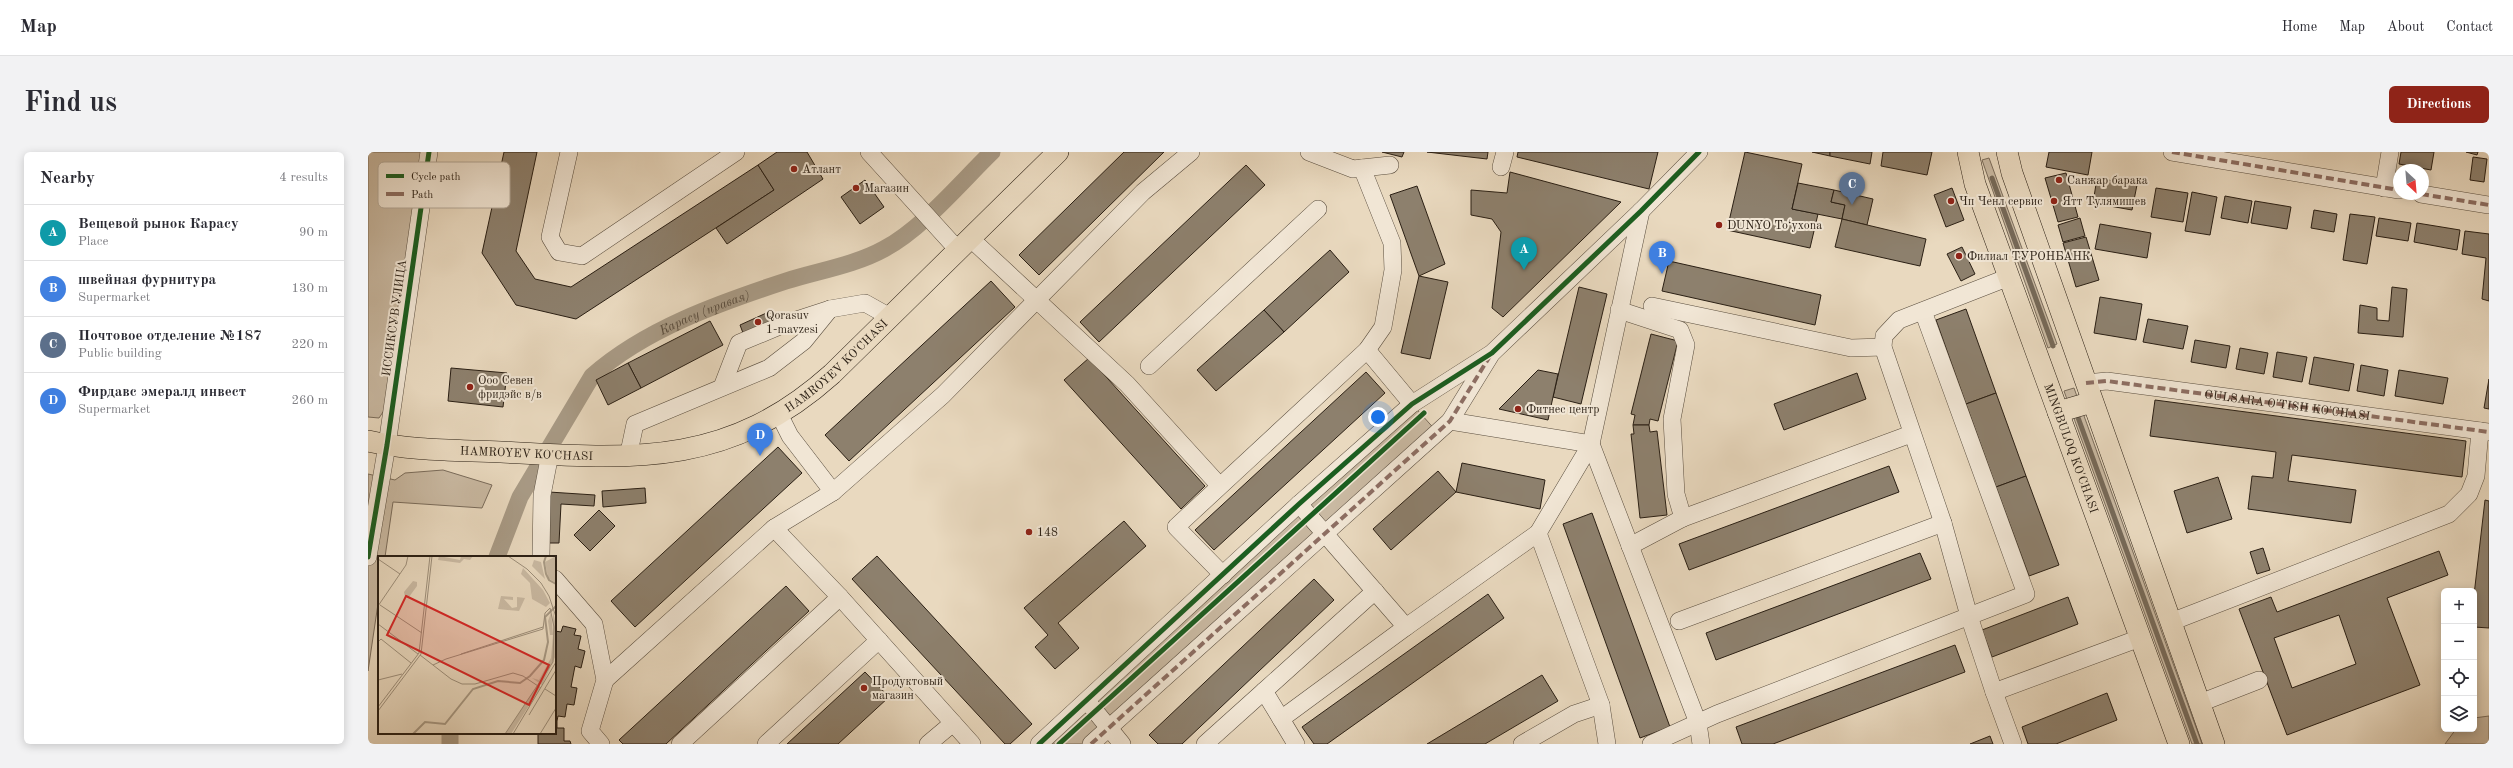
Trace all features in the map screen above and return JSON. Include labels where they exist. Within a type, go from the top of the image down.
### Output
[{"type":"main road","name":"HAMROYEV KO'CHASI","points":[[374,444],[628,457],[702,446],[749,429],[779,414],[812,392],[1058,152]]},
{"type":"main road","name":"MINGBULOQ KO'CHASI","points":[[1968,152],[1975,184],[2179,744]]},
{"type":"main road","points":[[2007,152],[2012,173],[2214,744]]},
{"type":"main road","points":[[2058,412],[2089,392]]},
{"type":"street","name":"ИССИКСУВ УЛИЦА","points":[[427,162],[429,152]]},
{"type":"street","points":[[569,152],[550,237],[559,252],[582,256],[736,152]]},
{"type":"street","points":[[869,152],[938,227],[964,244],[1038,299],[1127,384],[1219,486]]},
{"type":"street","points":[[605,680],[774,528],[833,492],[942,395],[1143,192],[1191,152]]},
{"type":"street","points":[[1309,152],[1338,165],[1353,169],[1390,165]]},
{"type":"street","points":[[1038,744],[1087,701],[1299,504],[1412,404],[1492,353],[1641,211],[1699,152]]},
{"type":"street","points":[[2172,152],[2391,189],[2390,152]]},
{"type":"street","points":[[1223,574],[1176,527],[1367,350],[1383,327],[1393,270],[1392,243],[1378,204],[1362,168]]},
{"type":"street","points":[[2429,195],[2489,205]]},
{"type":"street","name":"ИССИКСУВ УЛИЦА","points":[[368,557],[374,444],[418,208]]},
{"type":"street","points":[[1150,366],[1318,209]]},
{"type":"street","points":[[1281,720],[1406,627],[1538,533],[1591,444],[1641,211]]},
{"type":"street","points":[[2009,277],[1899,320],[1884,336],[1883,347],[1911,434],[1943,522],[1969,616],[2013,744]]},
{"type":"street","points":[[722,387],[739,343],[787,322],[830,309],[866,303],[890,317]]},
{"type":"street","points":[[1652,306],[1851,348],[1883,347]]},
{"type":"street","points":[[628,457],[634,424],[769,368],[804,342],[830,309]]},
{"type":"street","points":[[1619,310],[1680,330],[1686,345],[1672,419],[1676,494],[1683,518]]},
{"type":"street","points":[[1652,744],[1698,723],[2026,594],[1923,311]]},
{"type":"street","points":[[1367,350],[1412,404]]},
{"type":"street","points":[[1091,744],[1450,421],[1492,353]]},
{"type":"street","name":"GULSARA O'TISH KO'CHASI","points":[[2089,392],[2107,381],[2485,431]]},
{"type":"street","points":[[779,414],[790,436],[833,492]]},
{"type":"street","points":[[1450,421],[1591,444]]},
{"type":"street","points":[[2171,622],[2449,514],[2469,494],[2476,476],[2485,431]]},
{"type":"street","points":[[1630,546],[1683,518],[1911,434]]},
{"type":"street","points":[[1591,444],[1698,723],[1701,744]]},
{"type":"street","points":[[541,556],[542,495],[550,454]]},
{"type":"street","points":[[1299,504],[1406,627]]},
{"type":"street","points":[[1679,621],[1943,522]]},
{"type":"street","points":[[774,528],[840,597],[972,744]]},
{"type":"street","points":[[1538,533],[1601,705],[1607,744]]},
{"type":"street","points":[[556,580],[594,624],[605,680],[594,740]]},
{"type":"street","points":[[1205,744],[1375,591]]},
{"type":"street","points":[[680,744],[840,597]]},
{"type":"street","points":[[1994,692],[2140,638]]},
{"type":"street","points":[[766,744],[879,640]]},
{"type":"street","points":[[2200,703],[2259,680]]},
{"type":"street","points":[[1264,691],[1296,744]]},
{"type":"street","points":[[1087,701],[1122,744]]},
{"type":"street","points":[[1522,744],[1574,714],[1601,705]]},
{"type":"street","points":[[928,744],[953,723]]},
{"type":"shaded area","points":[[368,152],[429,152],[428,162],[378,162],[378,208],[421,208],[393,397],[379,418],[368,417]]},
{"type":"shaded area","points":[[1989,158],[2057,344],[2048,348],[1982,160]]},
{"type":"shaded area","points":[[2074,388],[2202,744],[2192,744],[2064,391]]},
{"type":"shaded area","points":[[1412,404],[1438,433],[1091,744],[1039,744]]},
{"type":"shaded area","points":[[443,470],[492,485],[482,508],[393,502],[385,556],[378,556],[378,604],[368,671],[368,474],[395,480],[405,473]]},
{"type":"shaded area","points":[[2489,716],[2489,744],[2445,744],[2454,732],[2477,732],[2477,718]]},
{"type":"building","points":[[504,152],[537,152],[516,251],[535,279],[571,287],[758,165],[774,190],[576,319],[516,305],[482,253],[492,208],[510,208],[510,162],[502,162]]},
{"type":"building","points":[[777,152],[807,152],[823,179],[727,244],[716,228],[774,190],[758,165]]},
{"type":"building","points":[[1124,152],[1164,152],[1039,275],[1019,255]]},
{"type":"building","points":[[1382,152],[1404,152],[1402,157]]},
{"type":"building","points":[[1427,152],[1488,152],[1487,159]]},
{"type":"building","points":[[1518,152],[1658,152],[1649,189],[1517,157]]},
{"type":"building","points":[[1745,152],[1802,164],[1792,209],[1818,214],[1810,248],[1727,230]]},
{"type":"building","points":[[1812,152],[1830,152],[1830,156]]},
{"type":"building","points":[[1830,152],[1872,152],[1870,164],[1830,156]]},
{"type":"building","points":[[1883,152],[1932,152],[1927,175],[1881,166]]},
{"type":"building","points":[[2049,152],[2092,152],[2088,175],[2046,167]]},
{"type":"building","points":[[2401,152],[2434,152],[2431,170],[2429,170],[2429,164],[2399,164]]},
{"type":"building","points":[[2466,152],[2478,152],[2477,155]]},
{"type":"building","points":[[2473,157],[2487,159],[2484,182],[2470,180]]},
{"type":"building","points":[[1246,165],[1265,185],[1099,342],[1080,322]]},
{"type":"building","points":[[1510,172],[1621,202],[1503,317],[1492,308],[1501,232],[1492,219],[1471,215],[1471,190],[1507,193]]},
{"type":"building","points":[[2066,173],[2078,217],[2058,222],[2045,178]]},
{"type":"building","points":[[2097,178],[2137,185],[2132,210],[2093,203]]},
{"type":"building","points":[[865,180],[884,207],[860,224],[841,197]]},
{"type":"building","points":[[1798,183],[1834,190],[1831,202],[1845,205],[1842,219],[1792,209]]},
{"type":"building","points":[[1417,186],[1445,264],[1419,276],[1390,195]]},
{"type":"building","points":[[1952,188],[1964,220],[1946,227],[1934,195]]},
{"type":"building","points":[[2156,188],[2188,193],[2183,222],[2151,217]]},
{"type":"building","points":[[1834,190],[1873,199],[1867,225],[1842,219],[1845,205],[1831,202]]},
{"type":"building","points":[[2192,192],[2217,197],[2210,235],[2185,231]]},
{"type":"building","points":[[2225,196],[2252,201],[2248,223],[2221,218]]},
{"type":"building","points":[[2255,201],[2291,207],[2287,229],[2251,223]]},
{"type":"building","points":[[2314,210],[2337,214],[2334,232],[2311,228]]},
{"type":"building","points":[[2350,214],[2375,217],[2367,264],[2343,260]]},
{"type":"building","points":[[2080,218],[2085,236],[2063,242],[2058,225]]},
{"type":"building","points":[[2379,218],[2411,223],[2408,241],[2376,236]]},
{"type":"building","points":[[1842,219],[1926,239],[1920,266],[1835,247]]},
{"type":"building","points":[[2417,223],[2460,230],[2457,250],[2414,242]]},
{"type":"building","points":[[2100,224],[2151,233],[2147,258],[2095,249]]},
{"type":"building","points":[[2465,231],[2489,234],[2489,301],[2482,299],[2486,258],[2462,254]]},
{"type":"building","points":[[2086,237],[2099,280],[2076,287],[2063,243]]},
{"type":"building","points":[[1962,247],[1975,274],[1961,281],[1947,254]]},
{"type":"building","points":[[1330,250],[1349,272],[1284,332],[1264,310]]},
{"type":"building","points":[[1669,261],[1821,295],[1815,325],[1662,291]]},
{"type":"building","points":[[1419,276],[1448,282],[1430,359],[1401,353]]},
{"type":"building","points":[[991,281],[1015,307],[849,461],[825,435]]},
{"type":"building","points":[[1579,287],[1607,294],[1581,404],[1553,397]]},
{"type":"building","points":[[2392,287],[2407,289],[2403,337],[2358,333],[2360,305],[2377,308],[2377,320],[2389,321]]},
{"type":"building","points":[[2100,297],[2142,304],[2136,340],[2094,333]]},
{"type":"building","points":[[1966,309],[1996,393],[1966,404],[1936,320]]},
{"type":"building","name":"Qorasuv 1-mavzesi","points":[[773,310],[777,319],[743,333],[740,325]]},
{"type":"building","points":[[1264,310],[1284,332],[1216,391],[1197,370]]},
{"type":"building","points":[[2148,319],[2188,326],[2183,349],[2143,342]]},
{"type":"building","points":[[710,321],[723,345],[641,388],[628,363]]},
{"type":"building","points":[[1651,334],[1678,341],[1658,421],[1650,419],[1649,425],[1633,425],[1635,415],[1631,414]]},
{"type":"building","points":[[2195,340],[2230,346],[2226,368],[2191,362]]},
{"type":"building","points":[[2240,348],[2268,353],[2264,374],[2236,369]]},
{"type":"building","points":[[2277,352],[2307,357],[2302,382],[2273,377]]},
{"type":"building","points":[[2314,357],[2354,364],[2349,391],[2309,384]]},
{"type":"building","points":[[1089,358],[1205,486],[1181,509],[1064,380]]},
{"type":"building","points":[[628,363],[641,388],[608,405],[596,380]]},
{"type":"building","points":[[2361,365],[2388,370],[2384,396],[2357,391]]},
{"type":"building","points":[[451,368],[507,373],[503,407],[448,401]]},
{"type":"building","points":[[1538,370],[1558,374],[1548,420],[1499,409]]},
{"type":"building","points":[[2399,370],[2448,378],[2443,404],[2395,396]]},
{"type":"building","points":[[1366,372],[1385,393],[1214,550],[1195,530]]},
{"type":"building","points":[[1857,373],[1866,399],[1784,430],[1774,404]]},
{"type":"building","points":[[2489,379],[2489,409],[2484,408]]},
{"type":"building","points":[[1996,393],[2026,476],[1996,487],[1966,404]]},
{"type":"building","points":[[2155,400],[2466,441],[2462,477],[2292,455],[2288,481],[2356,490],[2351,523],[2248,509],[2252,476],[2273,478],[2276,452],[2150,436]]},
{"type":"building","points":[[1633,425],[1649,425],[1650,432],[1657,431],[1667,515],[1640,518],[1631,434],[1634,434]]},
{"type":"building","points":[[778,447],[802,473],[635,627],[611,601]]},
{"type":"building","points":[[1462,463],[1545,480],[1540,509],[1456,492]]},
{"type":"building","points":[[1889,466],[1899,492],[1689,570],[1679,544]]},
{"type":"building","points":[[1438,471],[1456,492],[1391,550],[1373,529]]},
{"type":"building","points":[[2026,476],[2059,565],[2029,576],[1996,487]]},
{"type":"building","points":[[2218,477],[2232,519],[2187,533],[2174,491]]},
{"type":"building","points":[[645,488],[646,503],[603,507],[602,491]]},
{"type":"building","points":[[549,492],[595,495],[594,506],[561,504],[559,543],[546,543]]},
{"type":"building","points":[[2485,500],[2489,501],[2489,628],[2477,627],[2477,588],[2475,588]]},
{"type":"building","points":[[599,510],[615,526],[590,551],[574,535]]},
{"type":"building","points":[[1592,513],[1670,727],[1640,738],[1563,524]]},
{"type":"building","points":[[1124,521],[1146,546],[1058,623],[1079,648],[1055,669],[1035,647],[1048,635],[1024,608]]},
{"type":"building","points":[[2263,548],[2270,570],[2257,574],[2250,552]]},
{"type":"building","points":[[2439,551],[2448,575],[2387,598],[2420,685],[2287,735],[2239,609],[2271,597],[2277,612]],"holes":[[[2339,615],[2356,664],[2292,688],[2274,638]]]},
{"type":"building","points":[[1920,553],[1931,579],[1716,660],[1706,633]]},
{"type":"building","points":[[877,556],[1032,724],[1010,744],[1005,744],[852,579]]},
{"type":"building","points":[[1314,579],[1334,600],[1182,744],[1158,744],[1149,735]]},
{"type":"building","points":[[786,586],[809,611],[666,744],[623,744],[619,740]]},
{"type":"building","points":[[1488,594],[1504,618],[1327,744],[1314,744],[1302,727]]},
{"type":"building","points":[[2068,597],[2078,624],[1992,657],[1982,630]]},
{"type":"building","points":[[563,626],[576,629],[574,635],[581,636],[578,649],[585,651],[581,668],[575,666],[571,687],[577,688],[574,705],[567,704],[565,717],[558,716],[556,721],[556,631],[561,632]]},
{"type":"building","points":[[1955,645],[1965,672],[1773,744],[1742,744],[1736,727]]},
{"type":"building","points":[[865,672],[889,697],[838,744],[787,744]]},
{"type":"building","points":[[1542,675],[1558,701],[1485,744],[1427,744]]},
{"type":"building","points":[[2107,693],[2117,720],[2056,744],[2028,744],[2022,727]]},
{"type":"building","points":[[557,721],[557,728],[564,728],[564,741],[570,741],[571,744],[538,744],[538,734],[556,734]]},
{"type":"building","points":[[1990,736],[1993,744],[1970,744]]},
{"type":"waterway","name":"Карасу (правая)","points":[[497,556],[520,497],[592,376],[635,344],[709,308],[786,281],[849,264],[884,249],[913,230],[992,152]]},
{"type":"waterway","points":[[1992,178],[2053,346]]},
{"type":"waterway","points":[[2076,412],[2197,744]]},
{"type":"waterway","name":"Карасу (правая)","points":[[450,734],[450,744]]},
{"type":"marked path","points":[[2172,152],[2393,189]]},
{"type":"marked path","points":[[2429,195],[2489,205]]},
{"type":"marked path","points":[[1091,744],[1450,421],[1490,356]]},
{"type":"marked path","points":[[2086,383],[2107,381],[2489,432]]},
{"type":"cycle path","points":[[428,162],[429,152]]},
{"type":"cycle path","points":[[1039,744],[1299,504],[1412,404],[1492,353],[1641,211],[1699,152]]},
{"type":"cycle path","points":[[368,557],[387,445],[421,208]]},
{"type":"cycle path","points":[[1059,744],[1424,413]]},
{"type":"place","name":"Атлант","points":[[794,169]]},
{"type":"place","name":"Санжар барака","points":[[2059,180]]},
{"type":"place","name":"Магазин","points":[[856,188]]},
{"type":"place","name":"Чп Ченл сервис","points":[[1951,201]]},
{"type":"place","name":"Ятт Тулямишев","points":[[2054,201]]},
{"type":"place","name":"Почтовое отделение №187","points":[[1852,205]]},
{"type":"place","name":"DUNYO To‘yxona","points":[[1719,225]]},
{"type":"place","name":"Филиал ТУРОНБАНК","points":[[1959,256]]},
{"type":"place","name":"Вещевой рынок Карасу","points":[[1524,270]]},
{"type":"place","name":"швейная фурнитура","points":[[1662,274]]},
{"type":"place","name":"Qorasuv 1-mavzesi","points":[[758,322]]},
{"type":"place","name":"Ооо Севен фридэйс в/в","points":[[470,387]]},
{"type":"place","name":"Фитнес центр","points":[[1518,409]]},
{"type":"place","name":"Фирдавс эмералд инвест","points":[[760,456]]},
{"type":"place","name":"148","points":[[1029,532]]},
{"type":"place","name":"Продуктовый магазин","points":[[864,688]]}]
